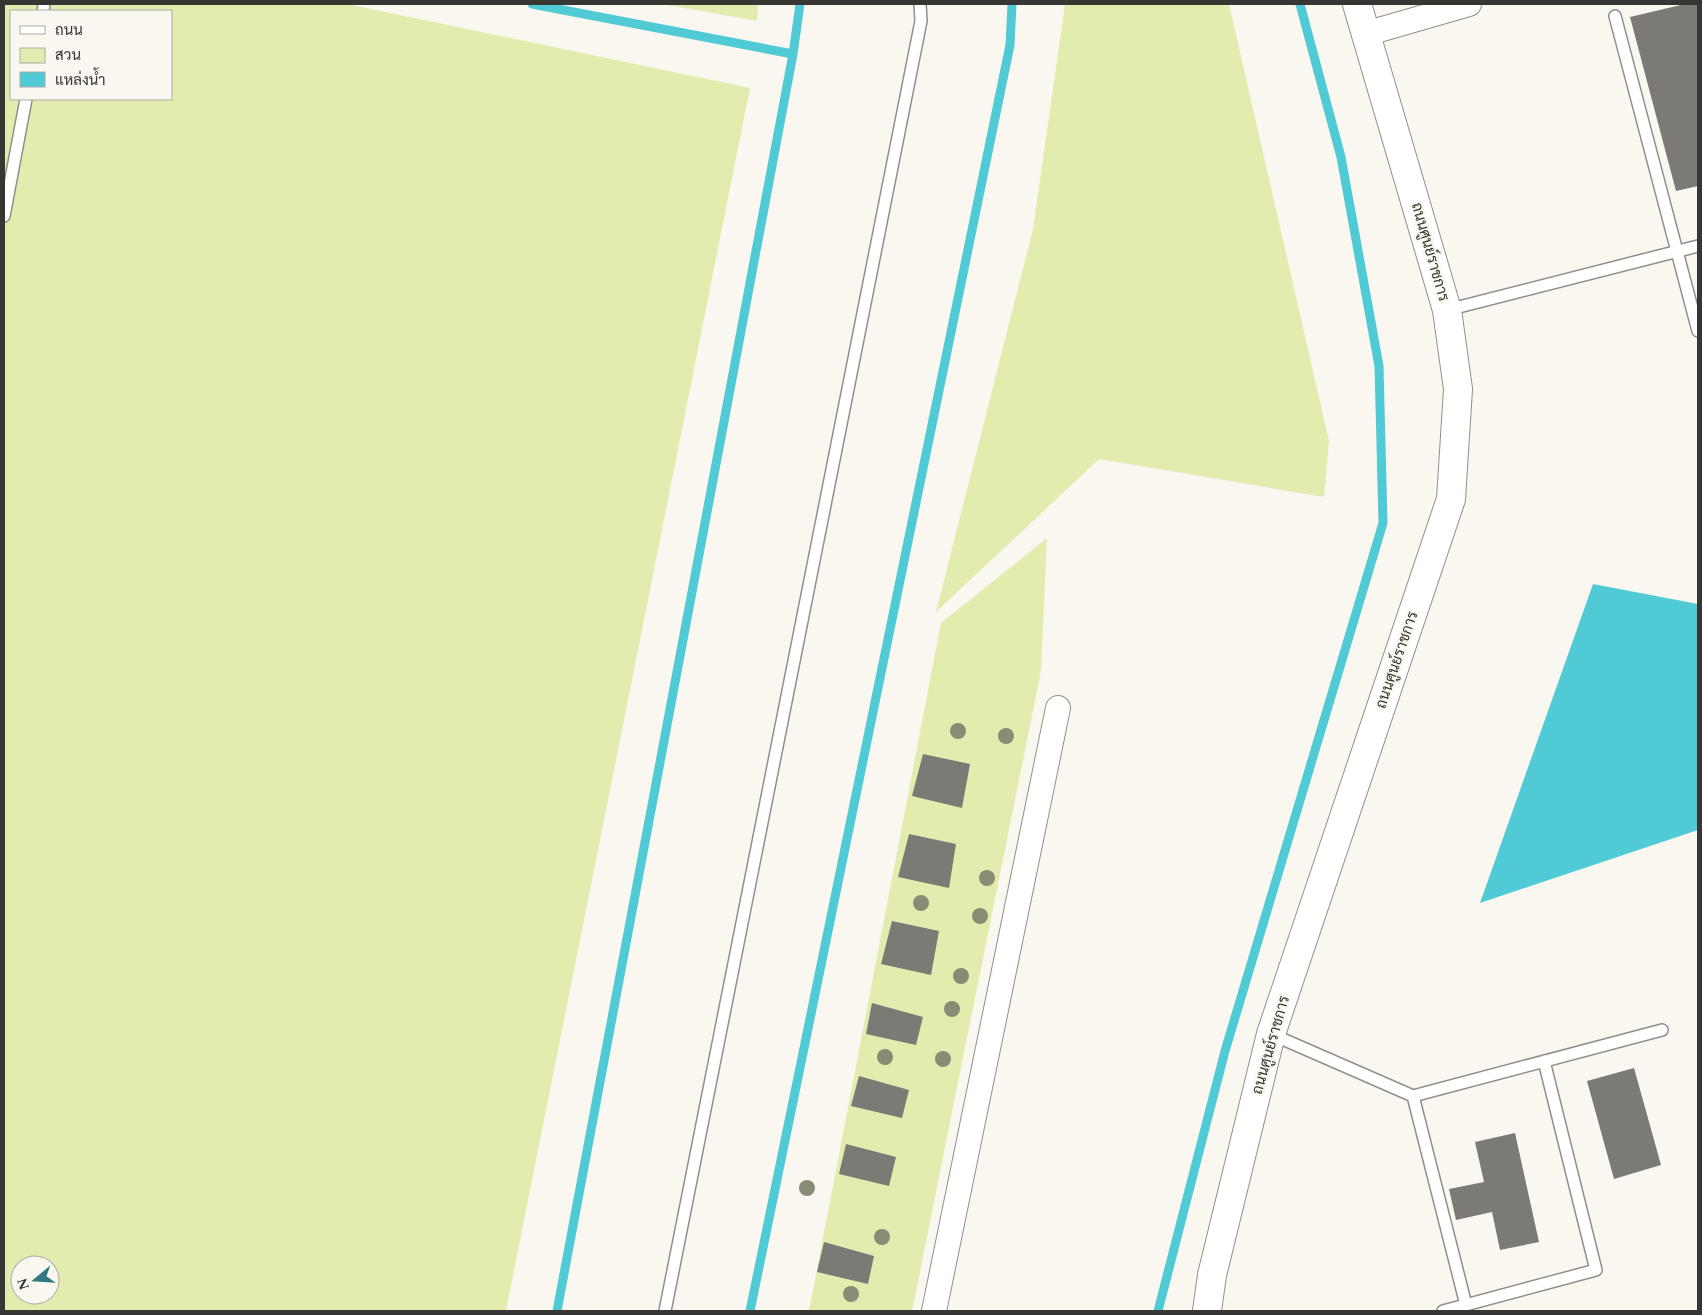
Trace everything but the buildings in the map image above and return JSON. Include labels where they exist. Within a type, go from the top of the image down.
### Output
[{"type":"street","name":"ถนนศูนย์ราชการ","points":[[1207,1311],[1212,1275],[1271,1034],[1451,499],[1458,389],[1447,310],[1356,4]]},
{"type":"street","points":[[1365,34],[1469,4]]},
{"type":"street","points":[[934,1311],[1058,708]]},
{"type":"lane","points":[[665,1311],[921,21],[920,4]]},
{"type":"lane","points":[[1616,16],[1698,332]]},
{"type":"lane","points":[[4,216],[26,100]]},
{"type":"lane","points":[[1447,310],[1698,246]]},
{"type":"lane","points":[[1271,1034],[1413,1096],[1662,1030]]},
{"type":"lane","points":[[1443,1311],[1596,1270],[1544,1061]]},
{"type":"lane","points":[[1413,1096],[1466,1305]]},
{"type":"green space","points":[[4,4],[347,4],[750,88],[506,1311],[4,1311]]},
{"type":"green space","points":[[662,4],[758,4],[757,21]]},
{"type":"green space","points":[[1065,4],[1229,4],[1329,441],[1324,497],[1099,459],[936,612],[1033,229]]},
{"type":"green space","points":[[1047,538],[1041,671],[912,1311],[809,1311],[941,623]]},
{"type":"water","points":[[1593,584],[1698,604],[1698,830],[1480,903]]},
{"type":"waterway","points":[[532,4],[793,54]]},
{"type":"waterway","points":[[557,1311],[793,54],[800,4]]},
{"type":"waterway","points":[[750,1311],[1010,45],[1012,4]]},
{"type":"waterway","points":[[1158,1311],[1225,1051],[1383,523],[1379,366],[1341,157],[1300,4]]}]
